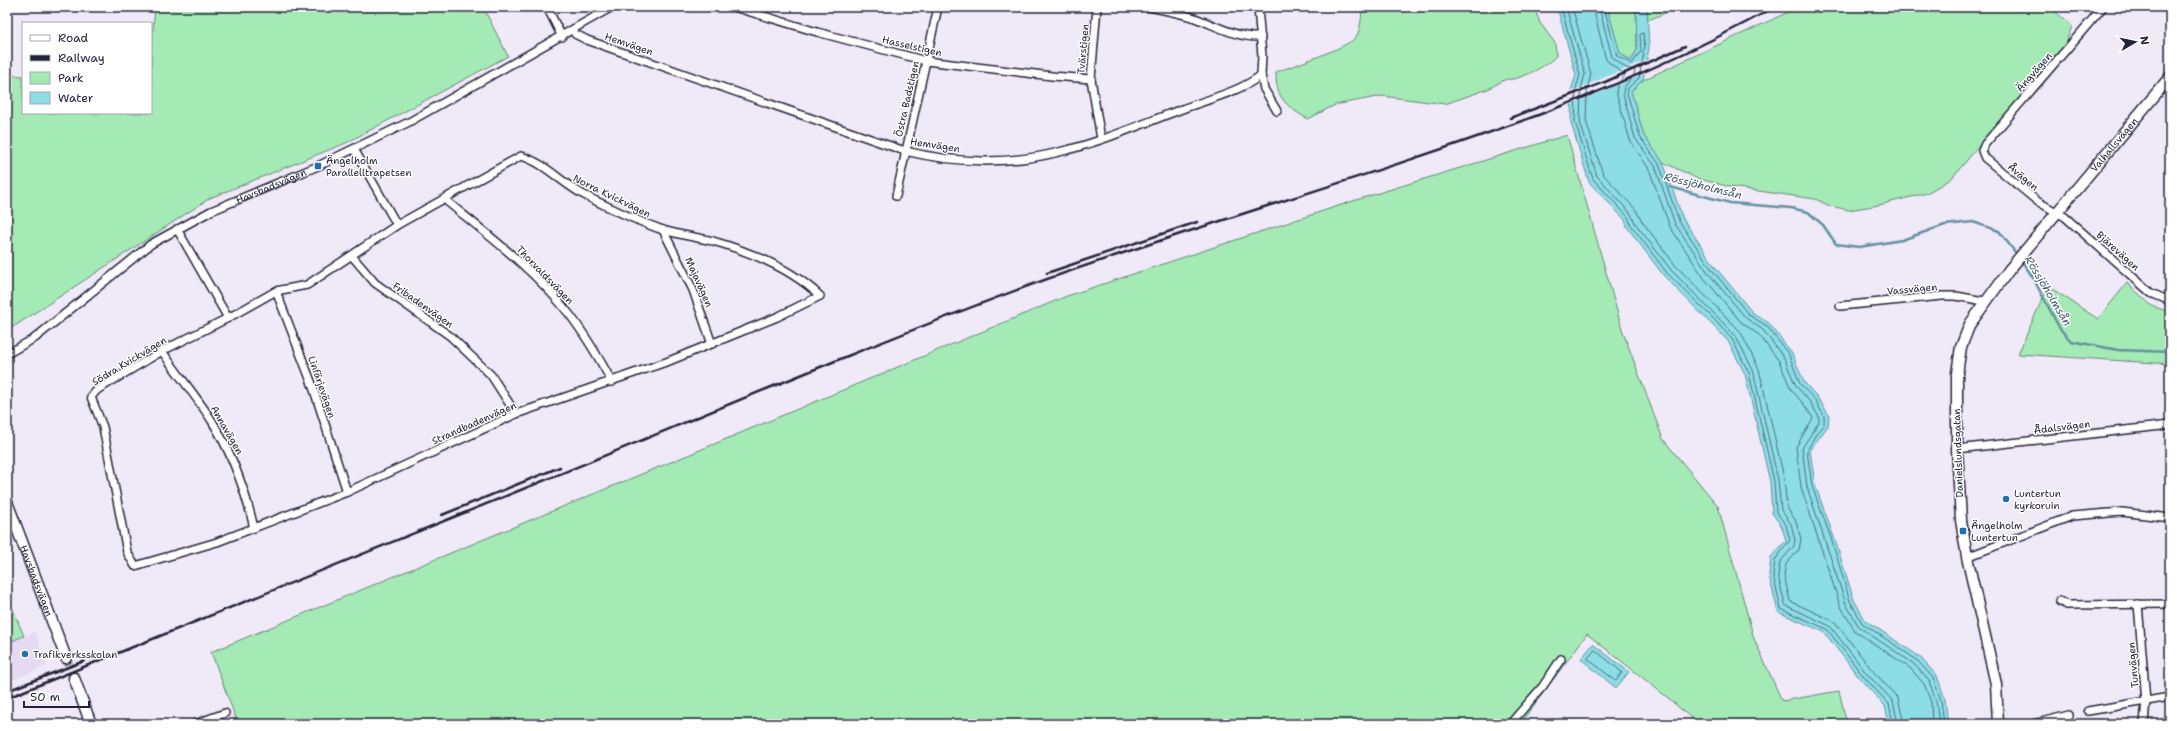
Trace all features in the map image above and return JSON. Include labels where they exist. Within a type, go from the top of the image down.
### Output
[{"type":"street","points":[[547,7],[562,37]]},
{"type":"street","name":"Havsbadsvägen","points":[[7,354],[35,338],[150,244],[211,211],[354,150],[409,122],[562,37],[612,7]]},
{"type":"street","name":"Hasselstigen","points":[[734,7],[926,62],[1046,76],[1091,79]]},
{"type":"street","name":"Östra Badstigen","points":[[896,196],[938,7]]},
{"type":"street","name":"Tvärstigen","points":[[1097,7],[1091,79],[1101,139]]},
{"type":"street","points":[[1149,7],[1194,18],[1234,34],[1250,37],[1261,37]]},
{"type":"street","points":[[1258,7],[1263,62],[1260,75],[1266,93],[1277,112]]},
{"type":"street","name":"Ängvägen","points":[[1982,151],[1985,144],[2103,7]]},
{"type":"street","name":"Hemvägen","points":[[573,30],[575,34],[587,40],[905,151],[941,158],[989,161],[1057,153],[1101,139],[1226,92],[1260,75]]},
{"type":"street","name":"Valhallsvägen","points":[[2057,211],[2170,77]]},
{"type":"street","points":[[352,256],[397,225],[354,150]]},
{"type":"street","name":"Åvägen","points":[[1982,151],[1985,158],[2037,201],[2057,211]]},
{"type":"street","name":"Norra Kvickvägen","points":[[397,225],[444,200],[514,158],[521,156],[530,159],[574,191],[634,219],[664,230],[714,242],[767,261],[794,275],[820,296]]},
{"type":"street","name":"Thorvaldsvägen","points":[[444,200],[516,258],[569,314],[592,346],[612,382]]},
{"type":"street","name":"Danielslundsgatan","points":[[1998,724],[1994,671],[1967,557],[1960,509],[1957,449],[1958,360],[1970,324],[1984,301],[2057,211]]},
{"type":"street","name":"Bjärevägen","points":[[2057,211],[2151,293],[2170,301]]},
{"type":"street","points":[[177,229],[228,318]]},
{"type":"street","name":"Majavägen","points":[[664,230],[693,290],[712,344]]},
{"type":"street","name":"Södra Kvickvägen","points":[[135,566],[127,552],[103,427],[91,397],[97,390],[162,351],[228,318],[276,291],[307,285],[352,256]]},
{"type":"street","name":"Fribadenvägen","points":[[352,256],[375,283],[450,336],[491,375],[516,414]]},
{"type":"street","name":"Linfärjevägen","points":[[276,291],[312,384],[347,492]]},
{"type":"street","name":"Strandbadenvägen","points":[[135,566],[217,542],[347,492],[516,414],[612,382],[712,344],[777,317],[820,296]]},
{"type":"street","name":"Vassvägen","points":[[1840,306],[1942,296],[1956,296],[1984,301]]},
{"type":"street","name":"Annavägen","points":[[162,351],[211,420],[224,441],[245,488],[254,528]]},
{"type":"street","name":"Ådalsvägen","points":[[1957,449],[2170,425]]},
{"type":"street","name":"Havsbadsvägen","points":[[7,502],[66,658]]},
{"type":"street","points":[[1967,557],[2072,516],[2122,512],[2170,518]]},
{"type":"street","points":[[2059,601],[2067,605],[2170,604]]},
{"type":"street","name":"Tunvägen","points":[[2138,604],[2146,701],[2144,724]]},
{"type":"street","points":[[1510,724],[1543,686],[1561,659]]},
{"type":"street","points":[[74,678],[91,724]]},
{"type":"street","points":[[2088,711],[2170,696]]},
{"type":"street","points":[[195,724],[225,713]]},
{"type":"street","points":[[2033,724],[2069,715]]},
{"type":"shaded area","name":"Trafikverksskolan","points":[[35,632],[47,666],[7,682],[7,643]]},
{"type":"green space","points":[[155,7],[483,7],[508,56],[346,143],[210,198],[7,331],[7,75],[22,76],[22,114],[152,114],[152,39]]},
{"type":"green space","points":[[1361,7],[1534,7],[1540,23],[1555,43],[1556,56],[1540,68],[1525,75],[1518,78],[1506,79],[1488,89],[1445,104],[1382,96],[1335,105],[1308,119],[1288,106],[1284,101],[1278,89],[1276,72],[1331,51],[1351,41],[1356,37],[1359,31],[1362,10]]},
{"type":"green space","points":[[1607,7],[1636,7],[1637,50],[1631,61],[1620,53]]},
{"type":"green space","points":[[1647,7],[1680,7],[1648,20]]},
{"type":"green space","points":[[1799,7],[2050,7],[2072,26],[2066,43],[1951,179],[1927,193],[1879,205],[1849,210],[1830,206],[1815,199],[1730,187],[1696,178],[1663,162],[1644,136],[1631,91],[1643,80]]},
{"type":"green space","points":[[1567,135],[1623,332],[1663,439],[1718,506],[1754,639],[1782,701],[1839,691],[1847,724],[1698,724],[1667,697],[1587,634],[1520,724],[238,724],[211,652],[700,450],[1067,296],[1356,200]]},
{"type":"green space","points":[[2127,283],[2152,306],[2170,312],[2170,364],[2018,354],[2048,286],[2098,319]]},
{"type":"green space","points":[[7,595],[24,636],[7,643]]},
{"type":"water","points":[[1557,7],[1607,7],[1620,53],[1631,61],[1637,50],[1636,7],[1647,7],[1649,48],[1643,80],[1631,91],[1644,136],[1663,162],[1683,219],[1716,268],[1752,312],[1769,323],[1792,353],[1804,382],[1817,397],[1829,415],[1828,426],[1810,450],[1815,485],[1835,540],[1854,600],[1865,620],[1920,657],[1937,676],[1945,699],[1948,724],[1889,724],[1885,706],[1861,680],[1824,632],[1778,612],[1769,576],[1771,557],[1786,541],[1782,527],[1772,513],[1770,482],[1745,374],[1728,341],[1664,276],[1627,227],[1625,220],[1589,182],[1571,123],[1572,87],[1576,75]]},
{"type":"water","points":[[1593,644],[1629,672],[1616,688],[1581,659]]},
{"type":"pier","points":[[1649,59],[1646,73],[1568,106],[1570,92]]},
{"type":"waterway","name":"Rössjöholmsån","points":[[1670,187],[1730,203],[1791,208],[1808,212],[1823,225],[1836,244],[1859,247],[1902,240],[1945,225],[1973,222],[1999,231],[2018,256]]},
{"type":"waterway","name":"Rössjöholmsån","points":[[2021,260],[2032,276],[2060,329],[2071,341],[2118,350],[2170,352]]},
{"type":"tunnel","points":[[66,658],[74,678]]},
{"type":"railway","points":[[7,698],[842,358],[964,310],[1089,264],[1413,159],[1541,114],[1630,78],[1689,51],[1775,7]]},
{"type":"railway","points":[[1510,118],[1605,82],[1685,46]]},
{"type":"railway","points":[[1047,273],[1197,222]]},
{"type":"railway","points":[[442,515],[560,467]]},
{"type":"railway","points":[[7,691],[84,661]]},
{"type":"place","name":"Ängelholm Parallelltrapetsen","points":[[318,166]]},
{"type":"place","name":"Luntertun kyrkoruin","points":[[2006,499]]},
{"type":"place","name":"Ängelholm Luntertun","points":[[1963,531]]},
{"type":"place","name":"Trafikverksskolan","points":[[25,654]]}]
